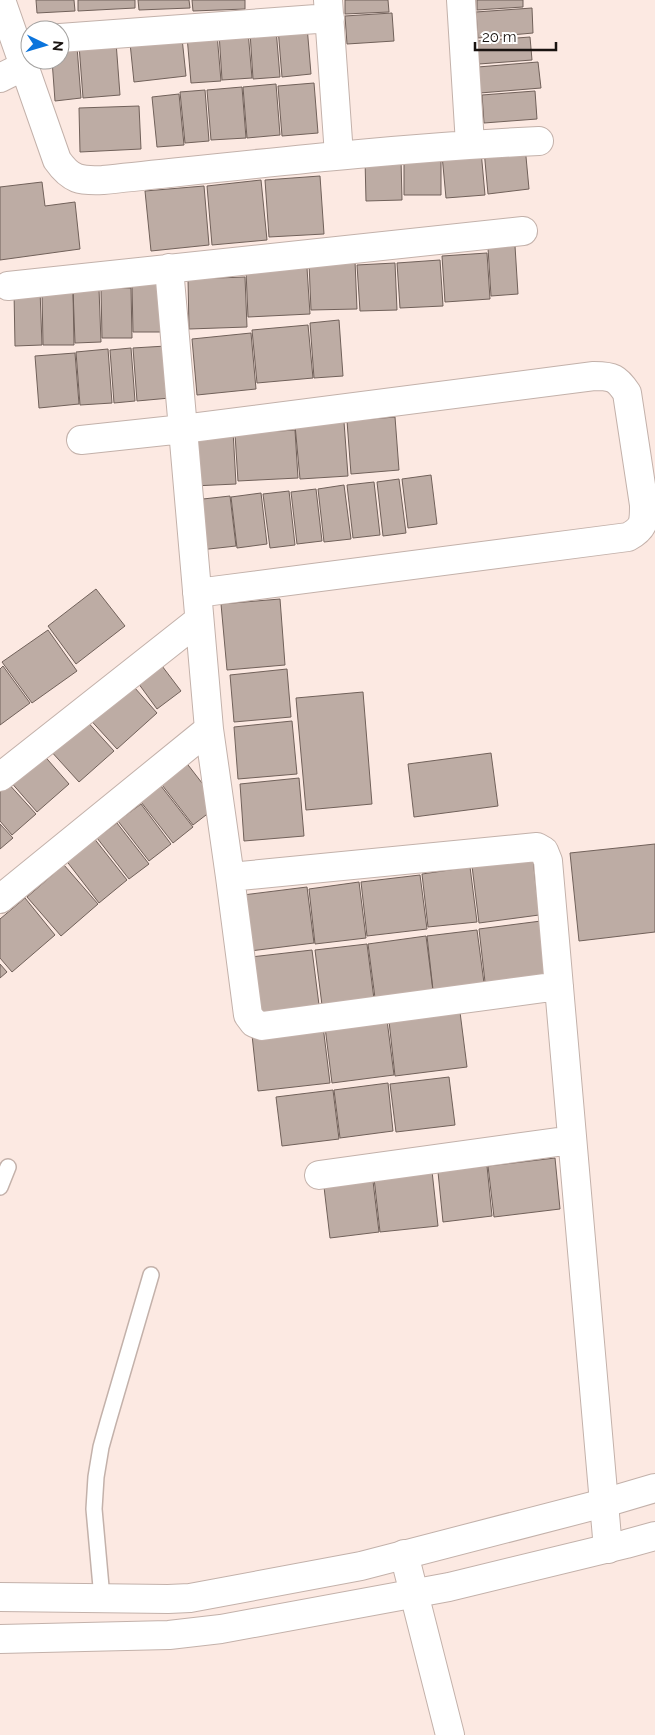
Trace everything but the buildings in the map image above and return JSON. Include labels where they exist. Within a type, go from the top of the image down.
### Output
[{"type":"street","points":[[1,0],[20,42]]},
{"type":"street","points":[[461,0],[470,144]]},
{"type":"street","points":[[70,37],[329,9],[339,156]]},
{"type":"street","points":[[0,78],[20,53]]},
{"type":"street","points":[[29,70],[57,160],[64,171],[74,178],[88,181],[470,144],[539,140]]},
{"type":"street","points":[[8,286],[523,231]]},
{"type":"street","points":[[169,268],[209,729],[248,1014],[254,1023],[262,1026],[559,986]]},
{"type":"street","points":[[80,440],[183,429],[594,376],[607,376],[618,380],[627,394],[644,505],[644,520],[638,530],[628,537],[198,593]]},
{"type":"street","points":[[0,777],[199,620]]},
{"type":"street","points":[[0,899],[209,729]]},
{"type":"street","points":[[230,877],[537,847],[544,851],[548,861],[608,1549]]},
{"type":"street","points":[[319,1175],[572,1140]]},
{"type":"street","points":[[0,1598],[190,1598],[361,1566],[655,1488]]},
{"type":"street","points":[[0,1639],[191,1634],[370,1603],[459,1585],[655,1536]]},
{"type":"street","points":[[404,1554],[450,1735]]},
{"type":"lane","points":[[0,1187],[8,1167]]},
{"type":"lane","points":[[102,1598],[94,1509],[96,1476],[101,1447],[150,1275]]}]
